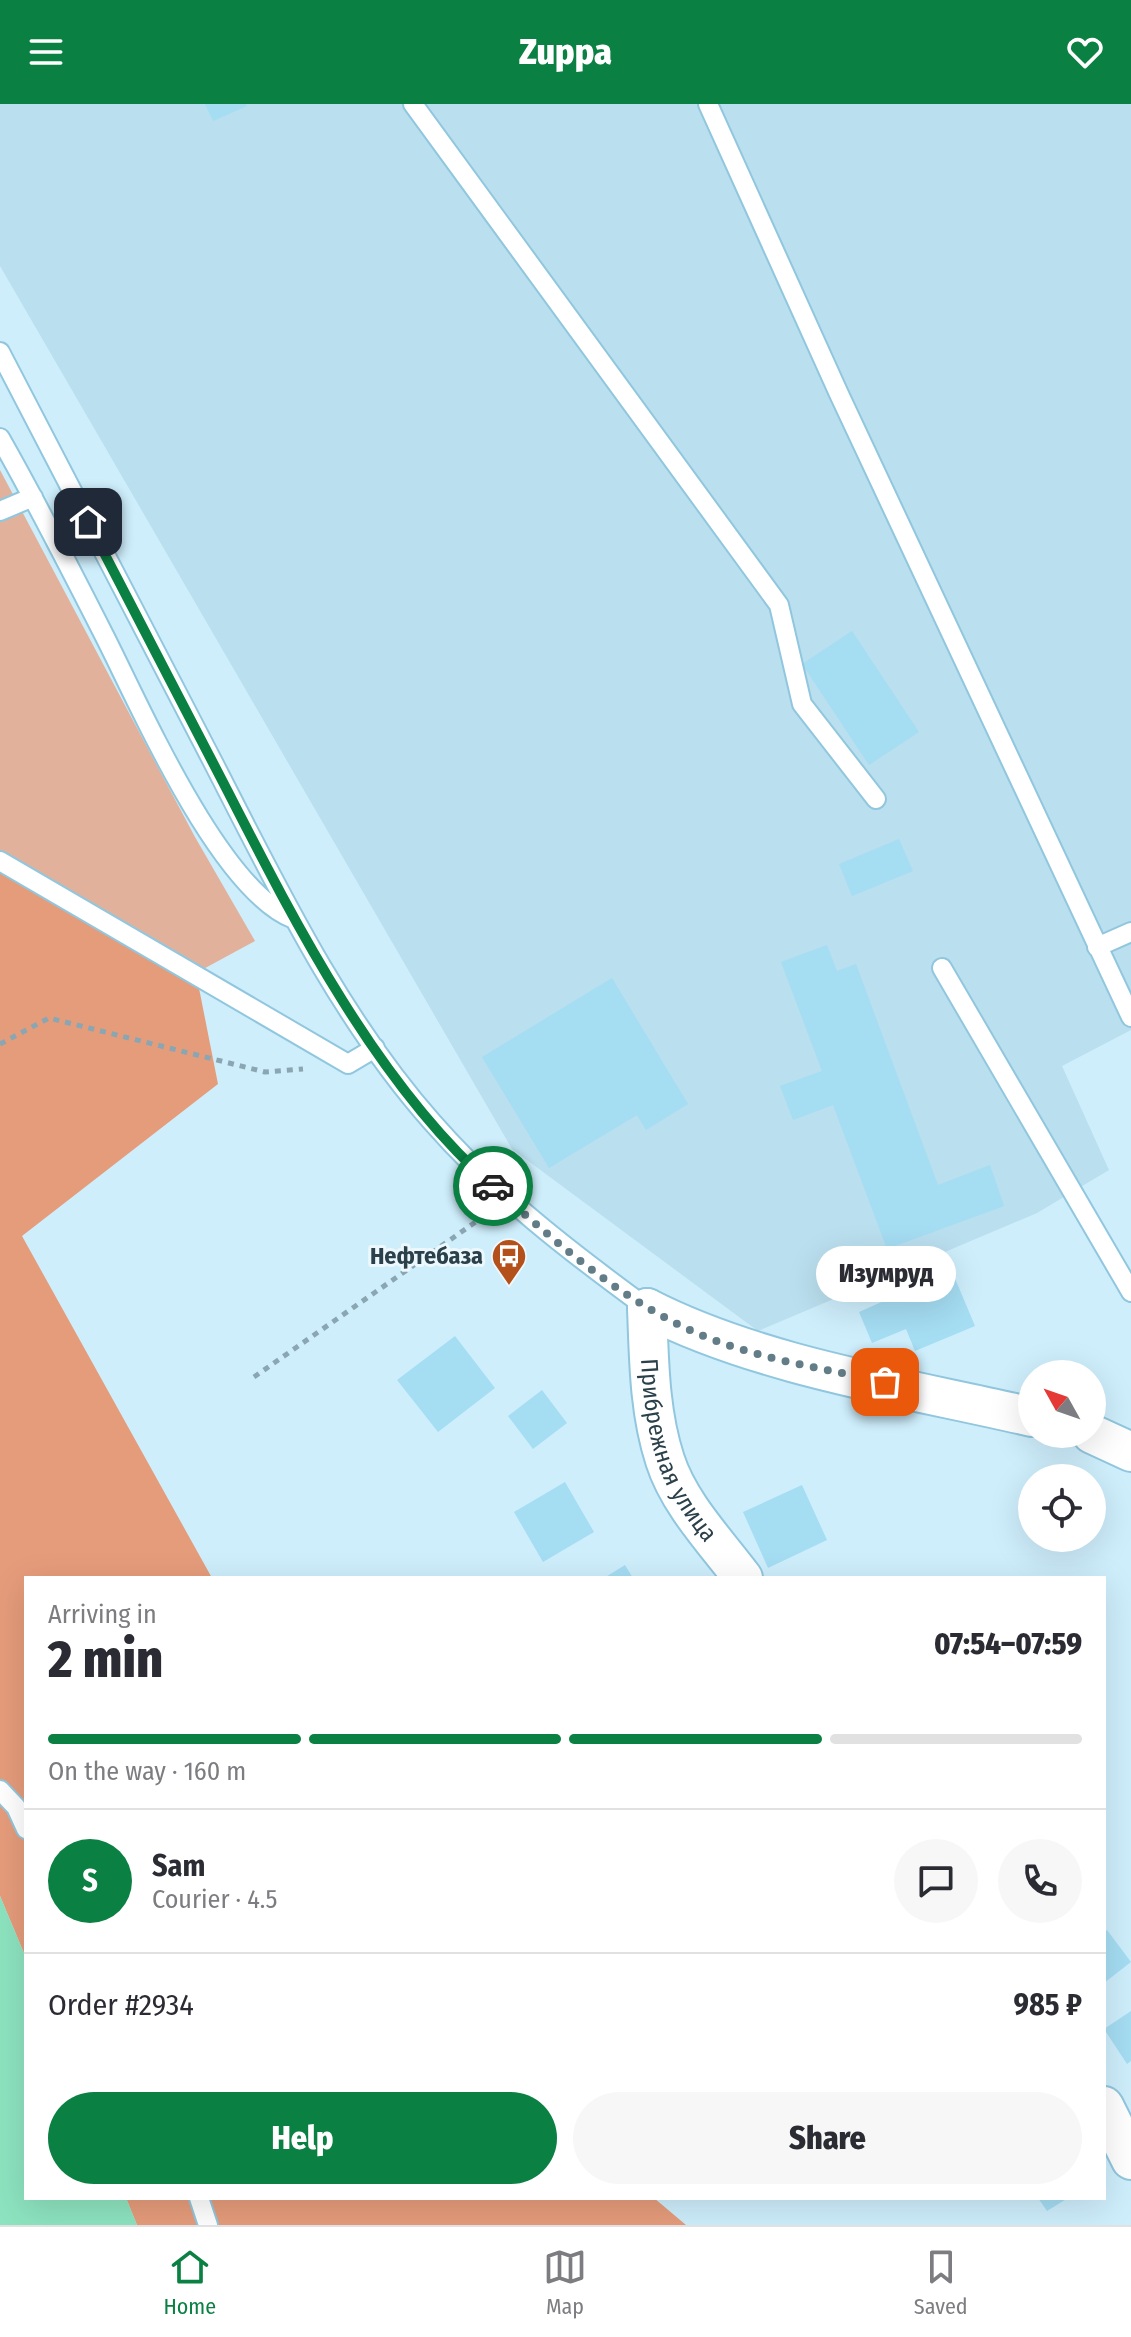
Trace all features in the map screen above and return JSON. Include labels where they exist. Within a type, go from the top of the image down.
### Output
[{"type":"street","points":[[647,1308],[692,1331],[742,1349],[1018,1414]]},
{"type":"street","name":"Прибрежная улица","points":[[647,1308],[652,1402],[666,1462],[685,1500],[742,1576]]},
{"type":"street","points":[[1106,1440],[1131,1452]]},
{"type":"street","points":[[1106,2110],[1131,2160]]},
{"type":"lane","points":[[413,104],[779,605],[802,704],[876,799]]},
{"type":"lane","points":[[708,104],[1131,1017]]},
{"type":"lane","points":[[0,352],[294,919],[375,1048],[430,1120],[507,1199],[552,1239],[647,1308]]},
{"type":"lane","points":[[0,438],[195,813],[258,897],[277,913],[294,919]]},
{"type":"lane","points":[[0,511],[33,497]]},
{"type":"lane","points":[[0,861],[348,1064],[375,1048]]},
{"type":"lane","points":[[1097,947],[1131,932]]},
{"type":"lane","points":[[942,968],[1131,1292]]},
{"type":"lane","points":[[0,1790],[16,1807],[24,1825]]},
{"type":"lane","points":[[200,2200],[208,2225]]},
{"type":"path","points":[[0,1044],[49,1018],[265,1072],[348,1064]]},
{"type":"path","points":[[254,1377],[507,1199]]},
{"type":"shaded area","points":[[0,104],[1131,104],[1131,1030],[1062,1066],[1109,1170],[1037,1213],[758,1331],[512,1149],[0,266]]},
{"type":"shaded area","points":[[0,470],[195,837],[255,941],[196,973],[0,861]]},
{"type":"shaded area","points":[[0,861],[196,973],[218,1084],[22,1236],[211,1576],[24,1576],[24,1953],[0,1896]]},
{"type":"shaded area","points":[[0,1896],[24,1953],[24,2200],[127,2200],[137,2225],[0,2225]]},
{"type":"shaded area","points":[[127,2200],[656,2200],[686,2225],[137,2225]]},
{"type":"building","points":[[205,104],[246,104],[247,106],[213,121]]},
{"type":"building","points":[[852,631],[919,732],[869,765],[802,664]]},
{"type":"building","points":[[899,839],[913,871],[852,896],[839,864]]},
{"type":"building","points":[[827,945],[837,971],[856,964],[938,1185],[990,1165],[1004,1206],[887,1249],[833,1105],[793,1120],[780,1086],[822,1071],[781,962]]},
{"type":"building","points":[[612,978],[688,1104],[646,1130],[637,1115],[549,1168],[482,1057]]},
{"type":"building","points":[[949,1264],[975,1326],[915,1351],[906,1329],[872,1343],[859,1312],[893,1297],[890,1289]]},
{"type":"building","points":[[455,1336],[495,1388],[438,1432],[397,1380]]},
{"type":"building","points":[[542,1390],[567,1423],[533,1449],[508,1416]]},
{"type":"building","points":[[565,1482],[594,1532],[543,1562],[514,1512]]},
{"type":"building","points":[[802,1485],[827,1540],[768,1568],[743,1512]]},
{"type":"building","points":[[625,1565],[632,1576],[607,1576]]},
{"type":"building","points":[[1106,1931],[1131,1962],[1106,1981]]},
{"type":"building","points":[[1131,2011],[1131,2061],[1127,2064],[1106,2032],[1106,2028]]},
{"type":"building","points":[[1039,2200],[1065,2200],[1047,2211]]},
{"type":"way so far","points":[[493,1186],[552,1239],[647,1308],[692,1331],[742,1349],[885,1382]]},
{"type":"place","name":"Нефтебаза","points":[[509,1287]]},
{"type":"place","name":"Изумруд","points":[[885,1382]]},
{"type":"route","points":[[88,522],[294,919],[375,1048],[430,1120],[493,1186]]}]
